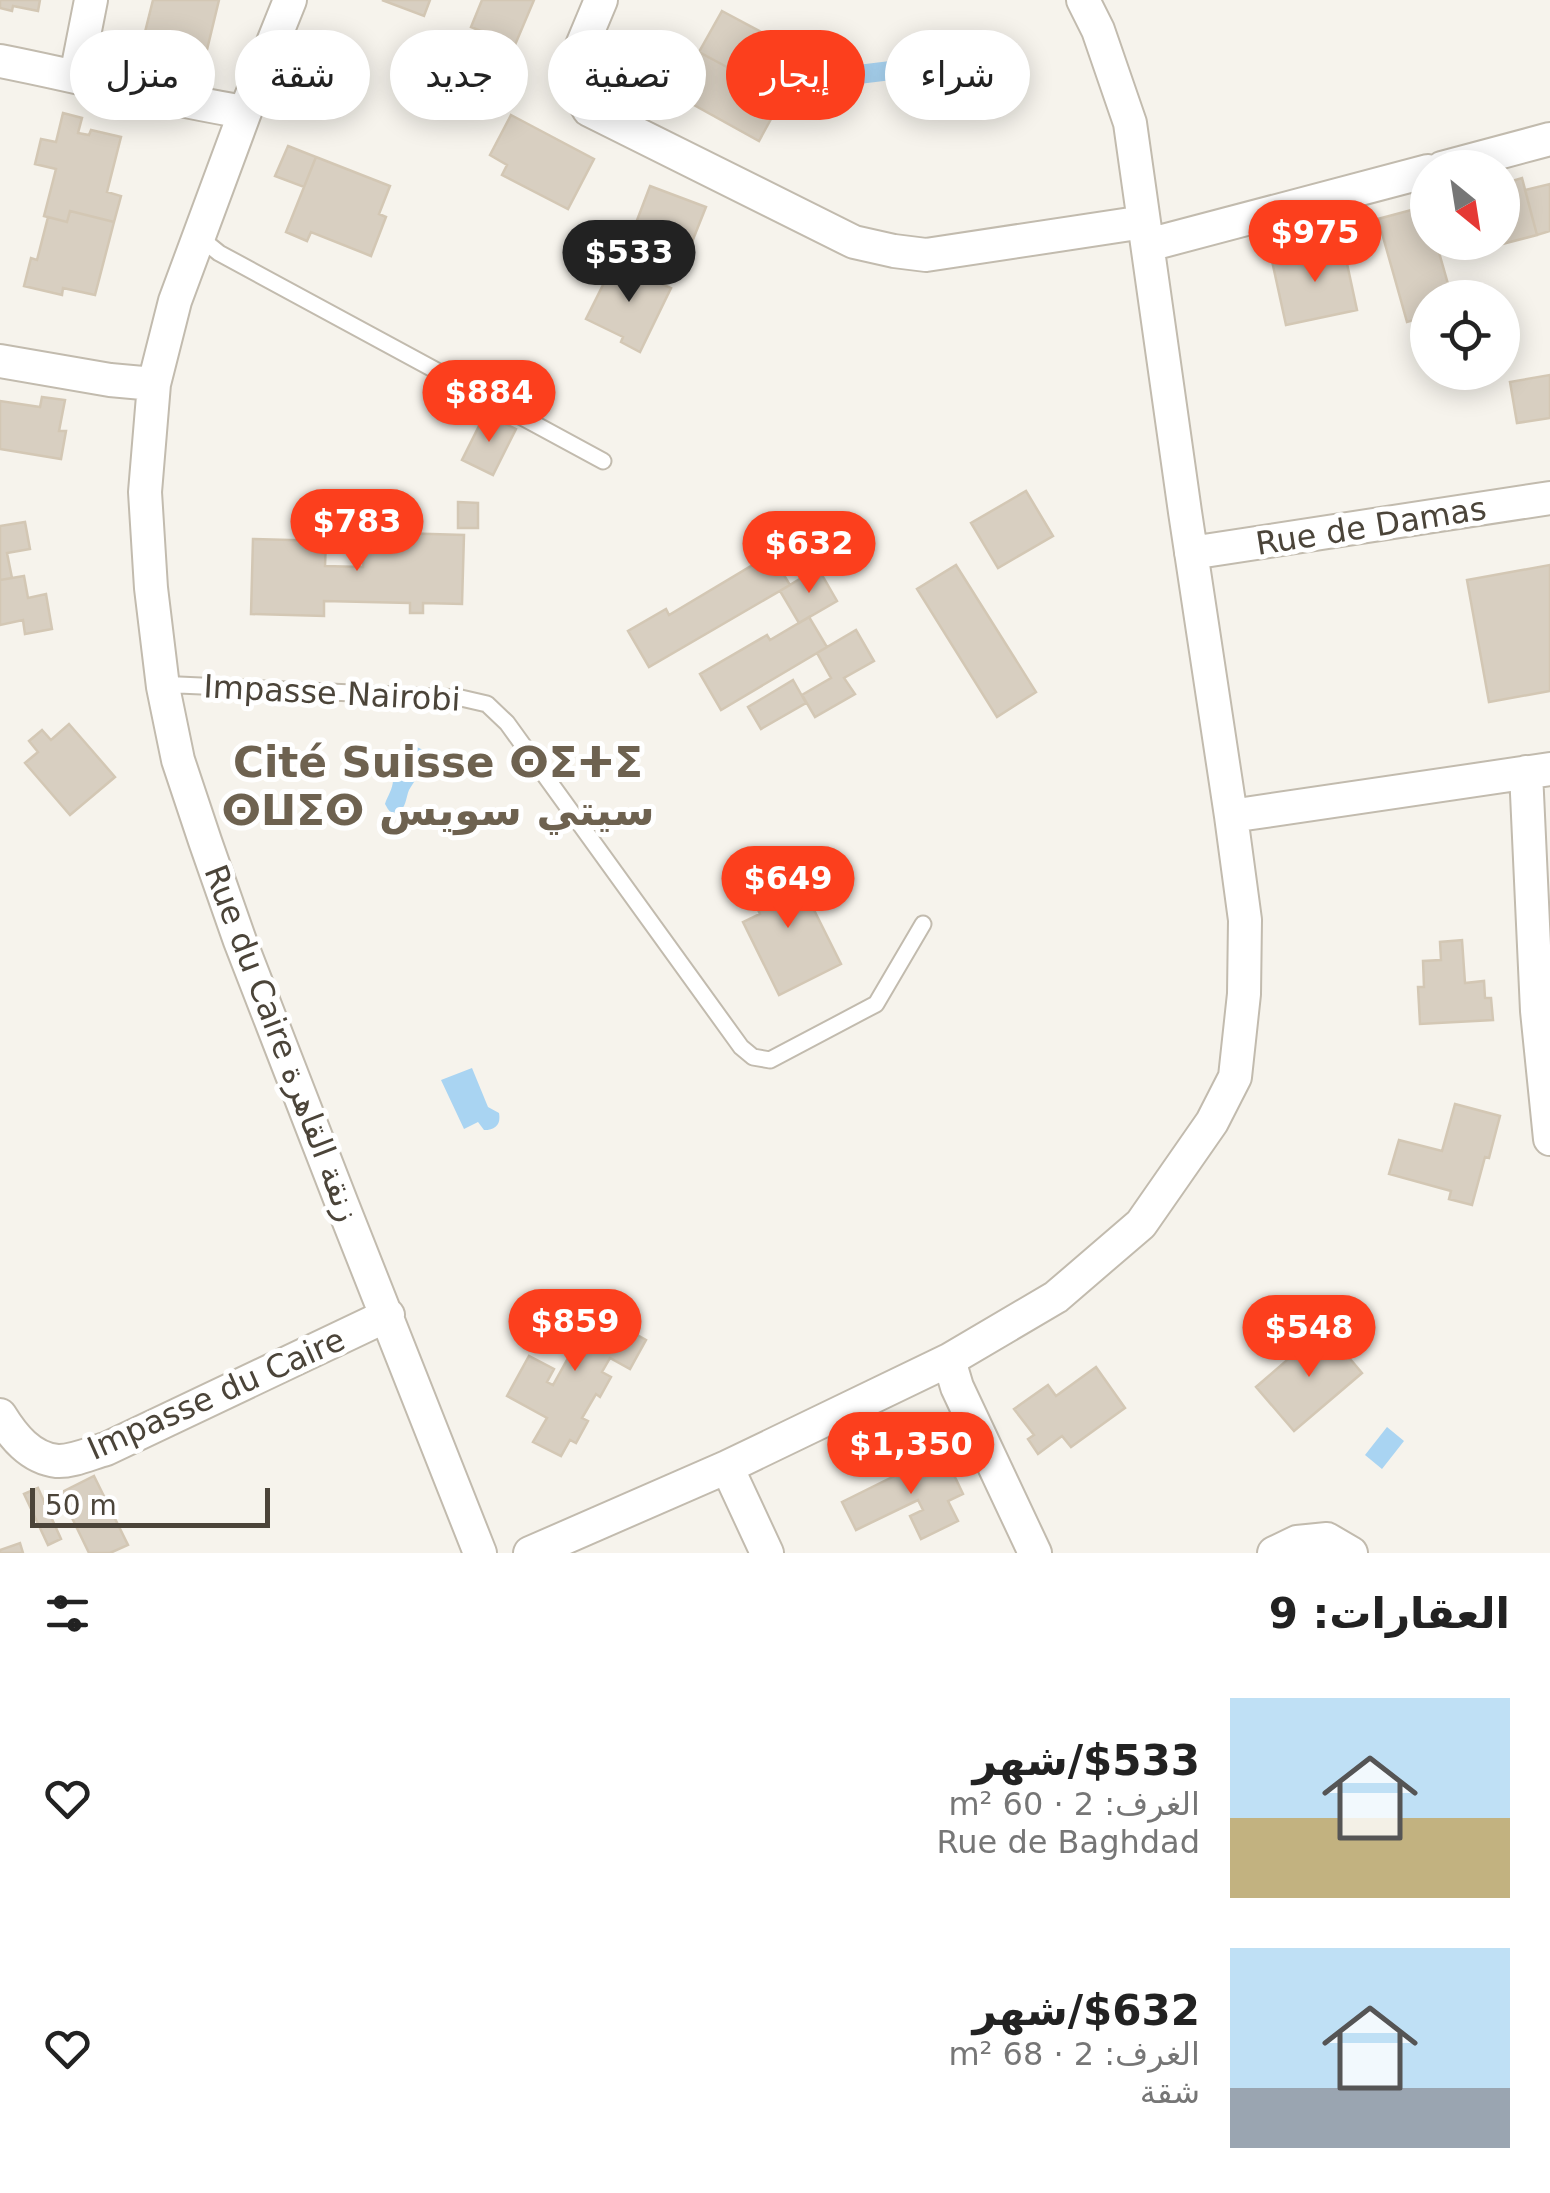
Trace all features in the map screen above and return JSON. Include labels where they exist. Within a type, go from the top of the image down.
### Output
[{"type":"street","points":[[85,30],[91,0]]},
{"type":"street","name":"Rue du Caire زنقة القاهرة","points":[[278,30],[290,0]]},
{"type":"street","points":[[601,0],[573,67],[576,88],[589,110],[854,242],[894,252],[926,255],[1146,234],[1410,175]]},
{"type":"street","points":[[530,1553],[726,1467],[948,1360],[1056,1297],[1141,1224],[1212,1122],[1235,1077],[1244,994],[1245,920],[1232,816],[1130,123],[1084,0]]},
{"type":"street","points":[[0,60],[70,75]]},
{"type":"street","name":"Rue du Caire زنقة القاهرة","points":[[242,120],[175,301],[154,384],[145,492],[163,687],[178,760],[234,924],[480,1553]]},
{"type":"street","points":[[1507,150],[1550,138]]},
{"type":"street","points":[[0,361],[154,384]]},
{"type":"street","name":"Rue de Damas","points":[[1192,554],[1550,498]]},
{"type":"street","points":[[1232,816],[1538,770],[1537,1010],[1550,1139]]},
{"type":"street","name":"Impasse du Caire","points":[[0,1415],[12,1435],[36,1455],[60,1461],[106,1449],[388,1315]]},
{"type":"street","points":[[948,1360],[956,1387],[1035,1553]]},
{"type":"street","points":[[726,1467],[766,1553]]},
{"type":"street","points":[[1274,1553],[1297,1542],[1327,1539],[1351,1553]]},
{"type":"lane","points":[[198,236],[220,253],[603,460]]},
{"type":"lane","name":"Impasse Nairobi","points":[[163,687],[442,697],[486,704],[507,724],[740,1047],[753,1058],[770,1060],[876,1004],[922,924]]},
{"type":"water","points":[[885,62],[885,81],[865,83],[865,64]]},
{"type":"water","points":[[408,745],[424,752],[425,763],[403,808],[389,811],[385,804],[393,783],[394,759]]},
{"type":"water","points":[[472,1068],[488,1107],[499,1113],[495,1128],[484,1130],[478,1122],[464,1129],[441,1080]]},
{"type":"water","points":[[1387,1427],[1404,1441],[1382,1469],[1365,1455]]},
{"type":"building","points":[[0,0],[40,0],[38,11],[13,6],[12,11],[0,8]]},
{"type":"building","points":[[153,0],[219,0],[212,30],[146,30]]},
{"type":"building","points":[[382,0],[430,0],[424,16]]},
{"type":"building","points":[[482,0],[534,0],[521,30],[471,27]]},
{"type":"building","points":[[722,11],[757,30],[726,30],[726,66],[706,56],[706,40]]},
{"type":"building","points":[[706,56],[726,66],[726,120],[770,120],[759,141],[706,112]]},
{"type":"building","points":[[63,113],[70,115],[70,120],[81,120],[78,133],[89,135],[91,130],[121,137],[107,192],[121,196],[114,222],[70,211],[67,222],[44,216],[56,169],[35,164],[41,139],[56,142]]},
{"type":"building","points":[[508,120],[520,120],[594,159],[568,209],[502,175],[507,165],[490,155]]},
{"type":"building","points":[[288,146],[316,157],[304,187],[275,176]]},
{"type":"building","points":[[316,157],[390,186],[379,214],[386,217],[371,256],[311,232],[307,241],[286,232]]},
{"type":"building","points":[[1520,179],[1537,235],[1520,239]]},
{"type":"building","points":[[1550,184],[1550,231],[1537,235],[1525,190]]},
{"type":"building","points":[[650,186],[706,207],[686,257],[631,236]]},
{"type":"building","points":[[1410,210],[1410,260],[1441,260],[1447,280],[1410,280],[1410,321],[1407,322],[1378,219]]},
{"type":"building","points":[[70,211],[114,222],[95,295],[63,288],[62,295],[24,286],[31,258],[37,260],[48,217],[67,222]]},
{"type":"building","points":[[1343,245],[1357,310],[1286,325],[1272,261]]},
{"type":"building","points":[[613,265],[633,275],[637,266],[653,274],[651,279],[671,288],[640,352],[621,342],[623,337],[586,319]]},
{"type":"building","points":[[1550,375],[1550,418],[1517,423],[1511,390],[1520,390],[1520,380]]},
{"type":"building","points":[[42,397],[65,400],[59,431],[66,431],[61,459],[0,449],[0,401],[40,407]]},
{"type":"building","points":[[485,414],[516,429],[493,475],[462,460]]},
{"type":"building","points":[[1026,491],[1053,536],[998,568],[971,523]]},
{"type":"building","points":[[458,502],[478,503],[478,528],[458,528]]},
{"type":"building","points":[[25,522],[30,549],[7,553],[12,578],[0,580],[0,526]]},
{"type":"building","points":[[364,532],[464,535],[462,604],[423,603],[423,613],[410,613],[410,603],[324,601],[324,616],[251,614],[253,539],[326,541],[325,566],[363,567]]},
{"type":"building","points":[[771,554],[790,585],[649,667],[628,631],[666,609],[669,615]]},
{"type":"building","points":[[956,565],[1036,692],[997,717],[917,589]]},
{"type":"building","points":[[1550,565],[1550,691],[1489,702],[1467,580]]},
{"type":"building","points":[[818,568],[837,601],[799,623],[780,591]]},
{"type":"building","points":[[24,576],[28,598],[46,594],[52,629],[25,634],[23,620],[0,625],[0,580]]},
{"type":"building","points":[[809,617],[827,647],[721,710],[700,674],[767,635],[770,640]]},
{"type":"building","points":[[856,630],[874,661],[844,678],[855,694],[815,717],[802,695],[831,678],[817,653]]},
{"type":"building","points":[[793,680],[806,703],[761,729],[748,707]]},
{"type":"building","points":[[69,724],[115,777],[70,815],[25,763],[38,752],[29,741],[42,730],[51,740]]},
{"type":"building","points":[[775,865],[782,880],[796,874],[841,964],[779,995],[743,922],[760,914],[744,881]]},
{"type":"building","points":[[1462,940],[1465,983],[1484,981],[1493,1020],[1420,1024],[1418,987],[1424,987],[1423,961],[1441,960],[1440,942]]},
{"type":"building","points":[[1455,1104],[1500,1116],[1472,1205],[1449,1199],[1451,1191],[1389,1174],[1399,1140],[1442,1151]]},
{"type":"building","points":[[577,1291],[593,1300],[589,1308],[646,1340],[630,1369],[610,1358],[602,1372],[611,1377],[582,1418],[588,1421],[576,1443],[570,1440],[561,1456],[533,1442],[547,1418],[507,1396],[529,1356],[554,1369],[547,1382],[553,1385],[578,1340],[557,1329]]},
{"type":"building","points":[[1324,1328],[1362,1373],[1294,1431],[1256,1387]]},
{"type":"building","points":[[1096,1367],[1125,1408],[1071,1447],[1062,1436],[1038,1454],[1028,1439],[1034,1435],[1014,1409],[1048,1385],[1056,1396]]},
{"type":"building","points":[[943,1452],[963,1494],[948,1501],[958,1521],[921,1539],[910,1516],[923,1510],[918,1500],[856,1530],[842,1502]]},
{"type":"building","points":[[94,1476],[128,1545],[110,1553],[89,1553],[60,1493]]},
{"type":"building","points":[[38,1488],[61,1539],[48,1545],[24,1494]]},
{"type":"building","points":[[20,1543],[23,1553],[0,1553],[0,1550]]},
{"type":"district","name":"Cité Suisse ⵙⵉⵜⵉ ⵙⵡⵉⵙ سيتي سويس","points":[[438,786]]}]
